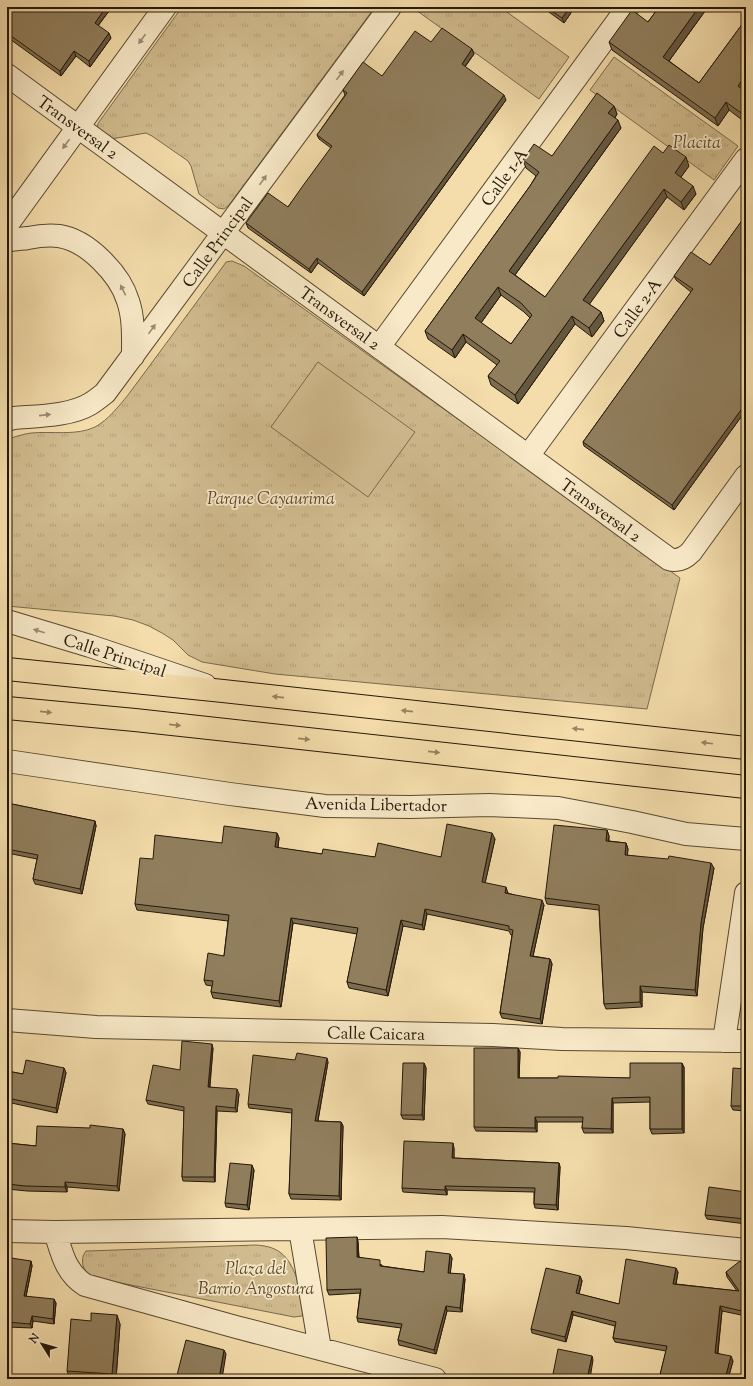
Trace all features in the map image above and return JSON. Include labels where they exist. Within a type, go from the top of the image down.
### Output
[{"type":"main road","points":[[7,669],[746,748]]},
{"type":"main road","points":[[7,708],[136,720],[746,787]]},
{"type":"street","points":[[7,225],[165,7]]},
{"type":"street","name":"Calle Principal","points":[[7,420],[61,413],[79,409],[90,404],[105,393],[390,7]]},
{"type":"street","name":"Calle 1-A","points":[[379,347],[628,7]]},
{"type":"street","name":"Transversal 2","points":[[7,74],[669,559],[674,560],[686,557],[691,552],[746,476]]},
{"type":"street","name":"Calle 2-A","points":[[528,456],[746,159]]},
{"type":"street","points":[[7,242],[31,237],[60,236],[77,242],[95,255],[111,271],[128,301],[133,326],[133,356]]},
{"type":"street","name":"Calle Principal","points":[[7,621],[90,646],[223,691]]},
{"type":"street","name":"Avenida Libertador","points":[[7,761],[230,794],[325,806],[489,805],[558,808],[686,834],[746,839]]},
{"type":"street","points":[[724,1041],[746,893]]},
{"type":"street","name":"Calle Caicara","points":[[7,1020],[96,1027],[493,1035],[562,1039],[746,1041]]},
{"type":"street","points":[[7,1231],[300,1230],[442,1227],[626,1238],[746,1250]]},
{"type":"street","points":[[300,1230],[320,1349]]},
{"type":"street","points":[[55,1232],[65,1262],[70,1271],[76,1279],[85,1285],[435,1379]]},
{"type":"green space","points":[[182,7],[375,7],[229,205],[224,209],[218,208],[199,194],[191,166],[188,161],[152,136],[146,133],[111,139],[96,128]]},
{"type":"green space","points":[[418,7],[500,7],[569,57],[539,99],[416,10]]},
{"type":"green space","name":"Placita","points":[[614,57],[738,146],[714,180],[590,90]]},
{"type":"green space","name":"Parque Cayaurima","points":[[232,261],[244,266],[680,578],[647,709],[275,674],[202,662],[188,655],[173,640],[162,633],[133,620],[114,616],[7,606],[7,439],[31,433],[64,433],[88,430],[104,421],[128,395],[226,262]]},
{"type":"green space","points":[[318,362],[415,432],[368,497],[271,427]]},
{"type":"green space","name":"Plaza del Barrio Angostura","points":[[255,1245],[272,1248],[278,1251],[292,1266],[304,1304],[305,1312],[302,1316],[294,1317],[95,1278],[85,1271],[83,1264],[83,1256],[86,1251]]},
{"type":"building","points":[[7,7],[106,7],[95,23],[109,33],[89,61],[74,51],[60,71],[7,33]]},
{"type":"building","points":[[546,7],[570,7],[562,18]]},
{"type":"building","points":[[659,7],[699,7],[663,57],[699,83],[746,19],[746,74],[738,86],[746,92],[746,113],[744,115],[726,102],[715,118],[609,42],[632,10],[648,22]]},
{"type":"building","points":[[442,28],[472,49],[462,64],[504,95],[362,292],[317,258],[309,269],[246,223],[268,193],[288,207],[332,146],[317,135],[347,93],[343,90],[363,62],[382,76],[415,31],[431,42]]},
{"type":"building","points":[[597,93],[614,106],[608,113],[618,120],[509,271],[545,297],[654,146],[663,153],[669,145],[686,157],[675,173],[693,186],[681,202],[664,189],[583,300],[601,312],[589,328],[572,316],[515,395],[488,376],[500,361],[463,334],[452,350],[425,331],[539,172],[523,160],[534,144],[552,156]],"holes":[[[498,287],[521,303],[532,315],[511,344],[475,318]]]},
{"type":"building","points":[[746,215],[746,403],[672,505],[583,442],[693,289],[674,276],[691,252],[710,265]]},
{"type":"building","points":[[7,803],[95,821],[80,889],[33,879],[38,855],[7,849]]},
{"type":"building","points":[[447,824],[492,833],[482,882],[506,887],[505,893],[542,900],[530,956],[550,959],[540,1019],[500,1013],[513,930],[509,929],[509,926],[425,909],[422,925],[401,920],[386,990],[347,982],[358,928],[291,918],[279,1001],[211,992],[213,981],[204,980],[208,953],[224,956],[229,915],[135,904],[140,858],[153,859],[155,835],[222,843],[224,826],[277,833],[275,847],[322,854],[323,849],[375,857],[378,843],[441,857]]},
{"type":"building","points":[[554,825],[607,830],[606,841],[626,843],[625,855],[668,859],[669,856],[711,863],[701,923],[695,990],[640,986],[640,1002],[604,1004],[599,905],[545,898]]},
{"type":"building","points":[[182,1041],[212,1044],[208,1087],[237,1089],[235,1108],[216,1106],[214,1177],[182,1177],[184,1107],[146,1100],[153,1065],[180,1070]]},
{"type":"building","points":[[474,1048],[518,1048],[518,1078],[558,1078],[558,1076],[630,1078],[630,1063],[682,1063],[682,1129],[650,1129],[650,1097],[612,1098],[611,1129],[582,1128],[583,1117],[535,1117],[535,1128],[474,1127]]},
{"type":"building","points":[[297,1053],[327,1058],[315,1121],[341,1122],[339,1196],[289,1194],[292,1109],[248,1104],[253,1055],[295,1060]]},
{"type":"building","points":[[26,1060],[64,1068],[56,1108],[7,1098],[7,1071],[23,1074]]},
{"type":"building","points":[[403,1063],[424,1063],[422,1115],[401,1115]]},
{"type":"building","points":[[733,1068],[746,1069],[746,1106],[731,1106]]},
{"type":"building","points":[[90,1125],[123,1129],[117,1186],[65,1182],[65,1187],[7,1184],[7,1143],[36,1146],[37,1126],[90,1128]]},
{"type":"building","points":[[404,1141],[453,1143],[452,1158],[559,1163],[556,1205],[534,1204],[535,1188],[445,1186],[445,1190],[402,1188]]},
{"type":"building","points":[[230,1163],[252,1165],[247,1205],[225,1203]]},
{"type":"building","points":[[709,1187],[746,1192],[746,1219],[705,1215]]},
{"type":"building","points":[[357,1237],[357,1257],[380,1260],[380,1266],[424,1272],[426,1251],[450,1254],[448,1273],[464,1274],[460,1308],[446,1306],[434,1350],[398,1340],[402,1324],[357,1318],[361,1289],[327,1290],[326,1238]]},
{"type":"building","points":[[11,1258],[31,1261],[24,1296],[54,1299],[53,1319],[32,1316],[30,1324],[7,1322]]},
{"type":"building","points":[[626,1259],[676,1268],[673,1284],[739,1291],[726,1272],[740,1261],[746,1270],[746,1312],[720,1306],[715,1353],[731,1356],[725,1379],[659,1379],[667,1346],[613,1338],[616,1322],[572,1311],[565,1337],[531,1329],[546,1268],[580,1276],[576,1293],[619,1304]]},
{"type":"building","points":[[91,1313],[117,1315],[112,1374],[67,1371],[71,1319],[91,1321]]},
{"type":"building","points":[[186,1340],[224,1350],[219,1379],[176,1379]]},
{"type":"building","points":[[558,1349],[592,1356],[587,1379],[552,1379]]},
{"type":"building","points":[[321,1377],[336,1379],[321,1379]]}]
